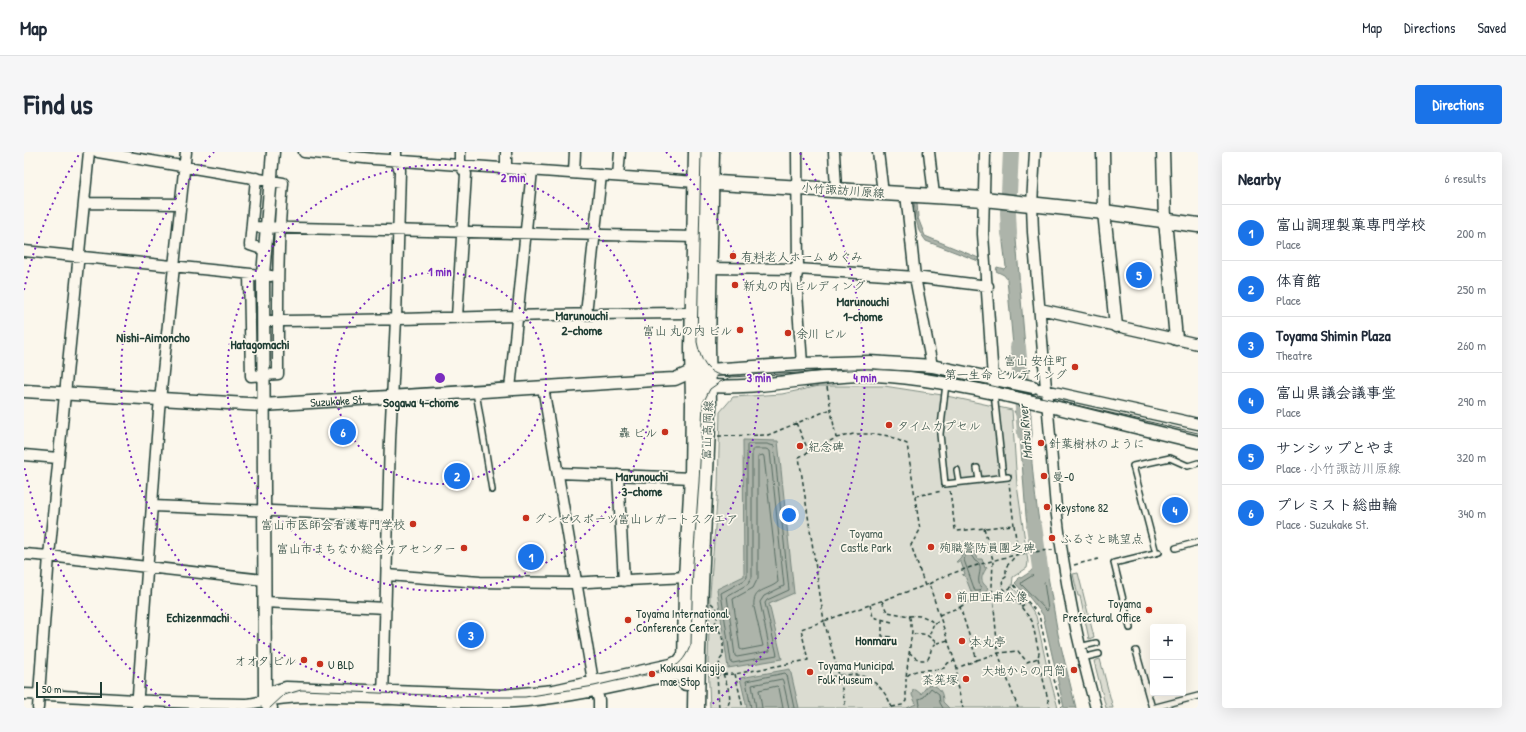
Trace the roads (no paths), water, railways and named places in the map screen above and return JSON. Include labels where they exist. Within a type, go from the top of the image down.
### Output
[{"type":"main road","name":"富山高岡線","points":[[696,708],[688,669],[687,577],[708,268],[703,182],[697,152]]},
{"type":"main road","name":"富山高岡線","points":[[686,708],[708,405],[700,378],[693,314],[695,237],[703,182],[710,152]]},
{"type":"main road","name":"小竹諏訪川原線","points":[[703,182],[934,195],[1026,203]]},
{"type":"main road","points":[[1026,203],[1198,225]]},
{"type":"street","points":[[38,708],[49,556],[89,152]]},
{"type":"street","points":[[98,152],[283,183],[277,277],[278,374],[251,376],[249,274]]},
{"type":"street","points":[[137,704],[160,400],[186,152]]},
{"type":"street","points":[[264,706],[263,275],[273,152]]},
{"type":"street","points":[[304,152],[396,156],[460,165],[703,182]]},
{"type":"street","points":[[457,317],[466,174],[460,165],[460,152]]},
{"type":"street","points":[[506,152],[506,168]]},
{"type":"street","points":[[574,173],[575,152]]},
{"type":"street","points":[[618,176],[620,152]]},
{"type":"street","points":[[797,152],[798,269],[796,278],[802,364]]},
{"type":"street","points":[[834,152],[836,189]]},
{"type":"street","points":[[878,152],[883,192]]},
{"type":"street","points":[[929,152],[934,195]]},
{"type":"street","points":[[985,152],[987,199],[983,234],[999,394]]},
{"type":"street","points":[[1035,152],[1026,203],[1033,232],[1060,544],[1079,647],[1096,708]]},
{"type":"street","points":[[1103,152],[1104,212],[1116,326]]},
{"type":"street","points":[[1163,152],[1165,220],[1176,339]]},
{"type":"street","points":[[383,695],[400,170],[396,156]]},
{"type":"street","points":[[510,389],[532,170]]},
{"type":"street","points":[[586,314],[601,176]]},
{"type":"street","points":[[256,178],[250,245],[265,250]]},
{"type":"street","points":[[906,194],[915,277],[932,366]]},
{"type":"street","points":[[84,203],[180,204]]},
{"type":"street","points":[[252,227],[695,237]]},
{"type":"street","points":[[24,251],[277,277]]},
{"type":"street","points":[[708,268],[798,269],[915,277],[988,286]]},
{"type":"street","points":[[1040,309],[1198,344]]},
{"type":"street","points":[[264,320],[396,319],[586,314],[693,314]]},
{"type":"street","points":[[700,378],[802,364],[869,362],[932,366],[998,379],[1198,424]]},
{"type":"street","points":[[700,378],[729,386],[785,383],[824,378],[874,375],[916,378],[999,394],[1198,442]]},
{"type":"street","name":"Suzukake St.","points":[[24,391],[263,405],[700,378]]},
{"type":"street","points":[[543,387],[593,681],[599,708]]},
{"type":"street","points":[[24,456],[58,458]]},
{"type":"street","points":[[558,473],[693,478]]},
{"type":"street","points":[[618,475],[624,581]]},
{"type":"street","points":[[153,506],[388,516]]},
{"type":"street","points":[[24,554],[147,566],[264,580]]},
{"type":"street","points":[[387,576],[480,582],[576,583],[687,577]]},
{"type":"street","points":[[264,602],[386,608]]},
{"type":"street","points":[[24,694],[137,704],[247,704],[264,706],[306,696],[383,695],[515,694],[554,690],[593,681],[688,669],[684,679],[676,675],[514,705],[447,705],[383,695]]},
{"type":"lane","points":[[946,384],[940,434],[945,484],[1006,477],[999,394]]},
{"type":"lane","points":[[476,391],[492,490]]},
{"type":"lane","points":[[1130,628],[1114,563],[1157,552],[1133,466],[1170,458],[1188,466],[1198,463]]},
{"type":"lane","points":[[977,468],[979,480]]},
{"type":"lane","points":[[957,470],[959,482]]},
{"type":"lane","points":[[1176,548],[1198,542]]},
{"type":"lane","points":[[1079,647],[1096,643]]},
{"type":"lane","points":[[1136,651],[1152,708],[1198,696]]},
{"type":"lane","points":[[1082,658],[1098,654]]},
{"type":"water","points":[[1005,152],[1017,152],[1015,190],[1013,189],[1012,191],[1004,191],[1003,174]]},
{"type":"water","points":[[914,202],[917,202],[918,218],[925,236],[981,259],[981,262],[926,241],[919,231]]},
{"type":"water","points":[[1003,212],[1014,215],[1027,371],[1015,368],[1007,279],[1004,275],[996,271],[997,267],[1004,269],[1006,267],[1003,242]]},
{"type":"water","points":[[1014,411],[1031,414],[1032,464],[1043,547],[1031,549],[1026,516],[1019,421]]},
{"type":"water","points":[[743,440],[778,441],[794,593],[769,604],[782,659],[728,668],[717,589],[744,576]]},
{"type":"water","points":[[969,546],[975,552],[978,559],[982,559],[985,568],[987,567],[982,578],[983,583],[988,588],[984,595],[975,596],[972,594],[965,576],[962,575],[965,574],[961,562],[956,562],[961,557],[963,548],[968,548]]},
{"type":"water","points":[[1044,553],[1058,634],[1076,708],[1064,708],[1043,615],[1026,593],[1024,593],[1015,583],[1019,577],[1021,578],[1032,569],[1034,564],[1032,555]]},
{"type":"water","points":[[790,669],[799,708],[747,708],[740,678]]},
{"type":"water","points":[[931,684],[937,687],[940,691],[943,702],[949,708],[907,708],[916,704],[912,695],[913,690],[916,690],[921,694],[928,685]]},
{"type":"waterway","name":"Matsu River","points":[[1009,234],[1008,213],[1011,152]]},
{"type":"waterway","name":"Matsu River","points":[[1018,347],[1025,434]]},
{"type":"waterway","name":"Matsu River","points":[[1034,526],[1041,575]]},
{"type":"tram line","points":[[701,152],[697,342],[704,362],[707,367],[716,374],[731,377],[867,369],[922,372],[962,379],[1198,433]]},
{"type":"tram line","points":[[270,708],[284,695],[301,690],[481,697],[525,697],[594,686],[671,668],[678,664],[686,655],[691,644],[693,563],[703,403],[710,389],[731,377]]},
{"type":"place","name":"有料老人ホーム めぐみ","points":[[733,256]]},
{"type":"place","name":"サンシップとやま","points":[[1139,275]]},
{"type":"place","name":"新丸の内 ビルディング","points":[[735,285]]},
{"type":"place","name":"富山 丸の内 ビル","points":[[740,330]]},
{"type":"place","name":"余川 ビル","points":[[788,333]]},
{"type":"place","name":"富山 安住町 第一生命 ビルディング","points":[[1075,367]]},
{"type":"place","name":"タイムカプセル","points":[[889,425]]},
{"type":"place","name":"プレミスト総曲輪","points":[[343,432]]},
{"type":"place","name":"轟 ビル","points":[[665,432]]},
{"type":"place","name":"針葉樹林のように","points":[[1041,443]]},
{"type":"place","name":"紀念碑","points":[[800,446]]},
{"type":"place","name":"体育館","points":[[457,476]]},
{"type":"place","name":"曼-0","points":[[1044,476]]},
{"type":"place","name":"Keystone 82","points":[[1047,507]]},
{"type":"place","name":"富山県議会議事堂","points":[[1175,510]]},
{"type":"place","name":"グンゼスポーツ富山レガートスクエア","points":[[526,518]]},
{"type":"place","name":"富山市医師会看護専門学校","points":[[413,524]]},
{"type":"place","name":"ふるさと眺望点","points":[[1052,538]]},
{"type":"place","name":"殉職警防員團之碑","points":[[931,547]]},
{"type":"place","name":"富山市まちなか総合ケアセンター","points":[[464,548]]},
{"type":"place","name":"富山調理製菓専門学校","points":[[531,557]]},
{"type":"place","name":"前田正甫公像","points":[[948,596]]},
{"type":"place","name":"Toyama Prefectural Office","points":[[1149,610]]},
{"type":"place","name":"Toyama International Conference Center","points":[[628,620]]},
{"type":"place","name":"Toyama Shimin Plaza","points":[[471,635]]},
{"type":"place","name":"本丸亭","points":[[962,641]]},
{"type":"place","name":"オオタ ビル","points":[[304,660]]},
{"type":"place","name":"U BLD","points":[[320,664]]},
{"type":"place","name":"大地からの円筒","points":[[1074,670]]},
{"type":"place","name":"Toyama Municipal Folk Museum","points":[[810,672]]},
{"type":"place","name":"Kokusai Kaigijo mae Stop","points":[[652,674]]},
{"type":"place","name":"茶筅塚","points":[[966,679]]},
{"type":"district","name":"Marunouchi 1-chome","points":[[863,308]]},
{"type":"district","name":"Marunouchi 2-chome","points":[[582,322]]},
{"type":"district","name":"Nishi-Aimoncho","points":[[153,337]]},
{"type":"district","name":"Hatagomachi","points":[[260,344]]},
{"type":"district","name":"Sogawa 4-chome","points":[[421,402]]},
{"type":"district","name":"Marunouchi 3-chome","points":[[642,484]]},
{"type":"district","name":"Echizenmachi","points":[[198,617]]},
{"type":"district","name":"Honmaru","points":[[876,640]]},
{"type":"park label","name":"Toyama Castle Park","points":[[866,540]]}]
